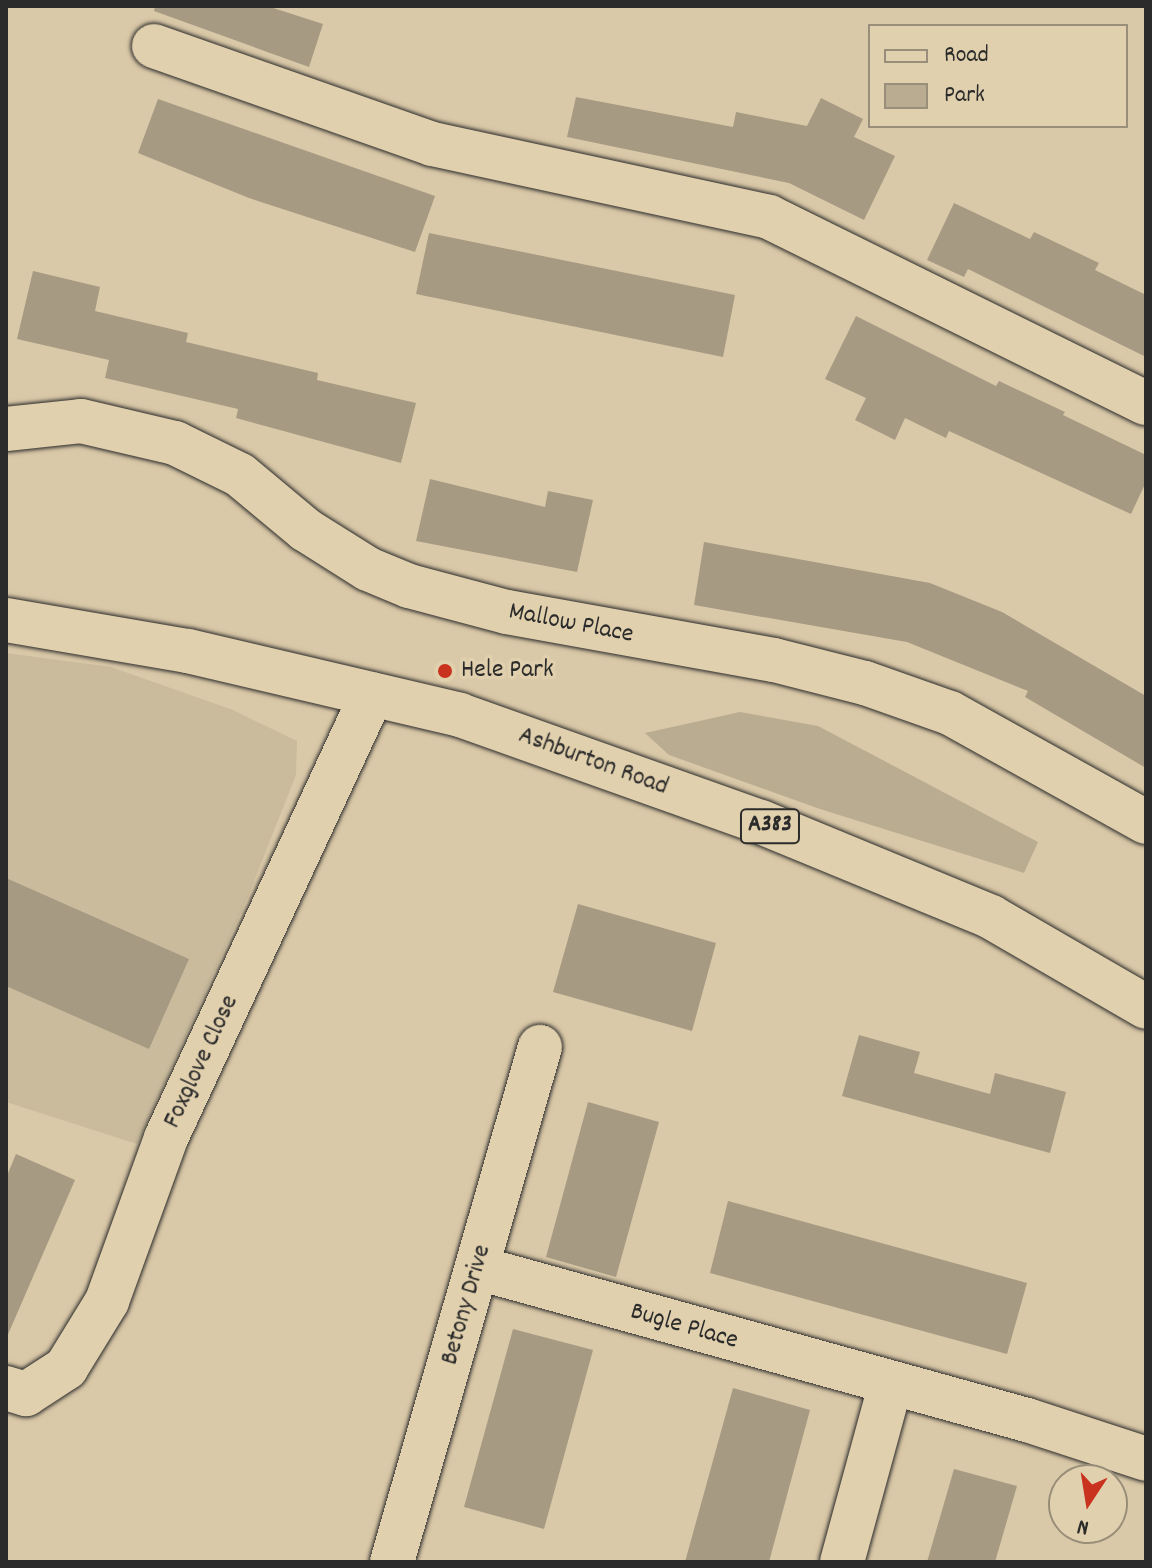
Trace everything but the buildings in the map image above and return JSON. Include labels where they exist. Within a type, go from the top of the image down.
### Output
[{"type":"street","points":[[154,46],[432,144],[769,217],[1146,403]]},
{"type":"street","name":"Mallow Place","points":[[6,429],[81,421],[175,443],[240,475],[306,530],[368,569],[409,586],[507,612],[774,660],[865,683],[950,713],[1146,822]]},
{"type":"street","name":"Ashburton Road","points":[[6,620],[188,651],[460,715],[761,822],[991,917],[1146,1007]]},
{"type":"street","name":"Foxglove Close","points":[[6,1388],[26,1394],[66,1368],[107,1301],[166,1138],[372,695]]},
{"type":"street","name":"Betony Drive","points":[[392,1562],[540,1047]]},
{"type":"street","name":"Bugle Place","points":[[478,1268],[890,1386],[1027,1420],[1146,1459]]},
{"type":"street","points":[[842,1562],[890,1386]]},
{"type":"shaded area","points":[[6,653],[111,667],[233,710],[297,741],[296,775],[247,899],[137,1144],[6,1102]]},
{"type":"green space","points":[[740,712],[818,726],[1038,842],[1024,873],[820,809],[669,755],[645,733]]},
{"type":"place","name":"Hele Park","points":[[445,671]]}]
